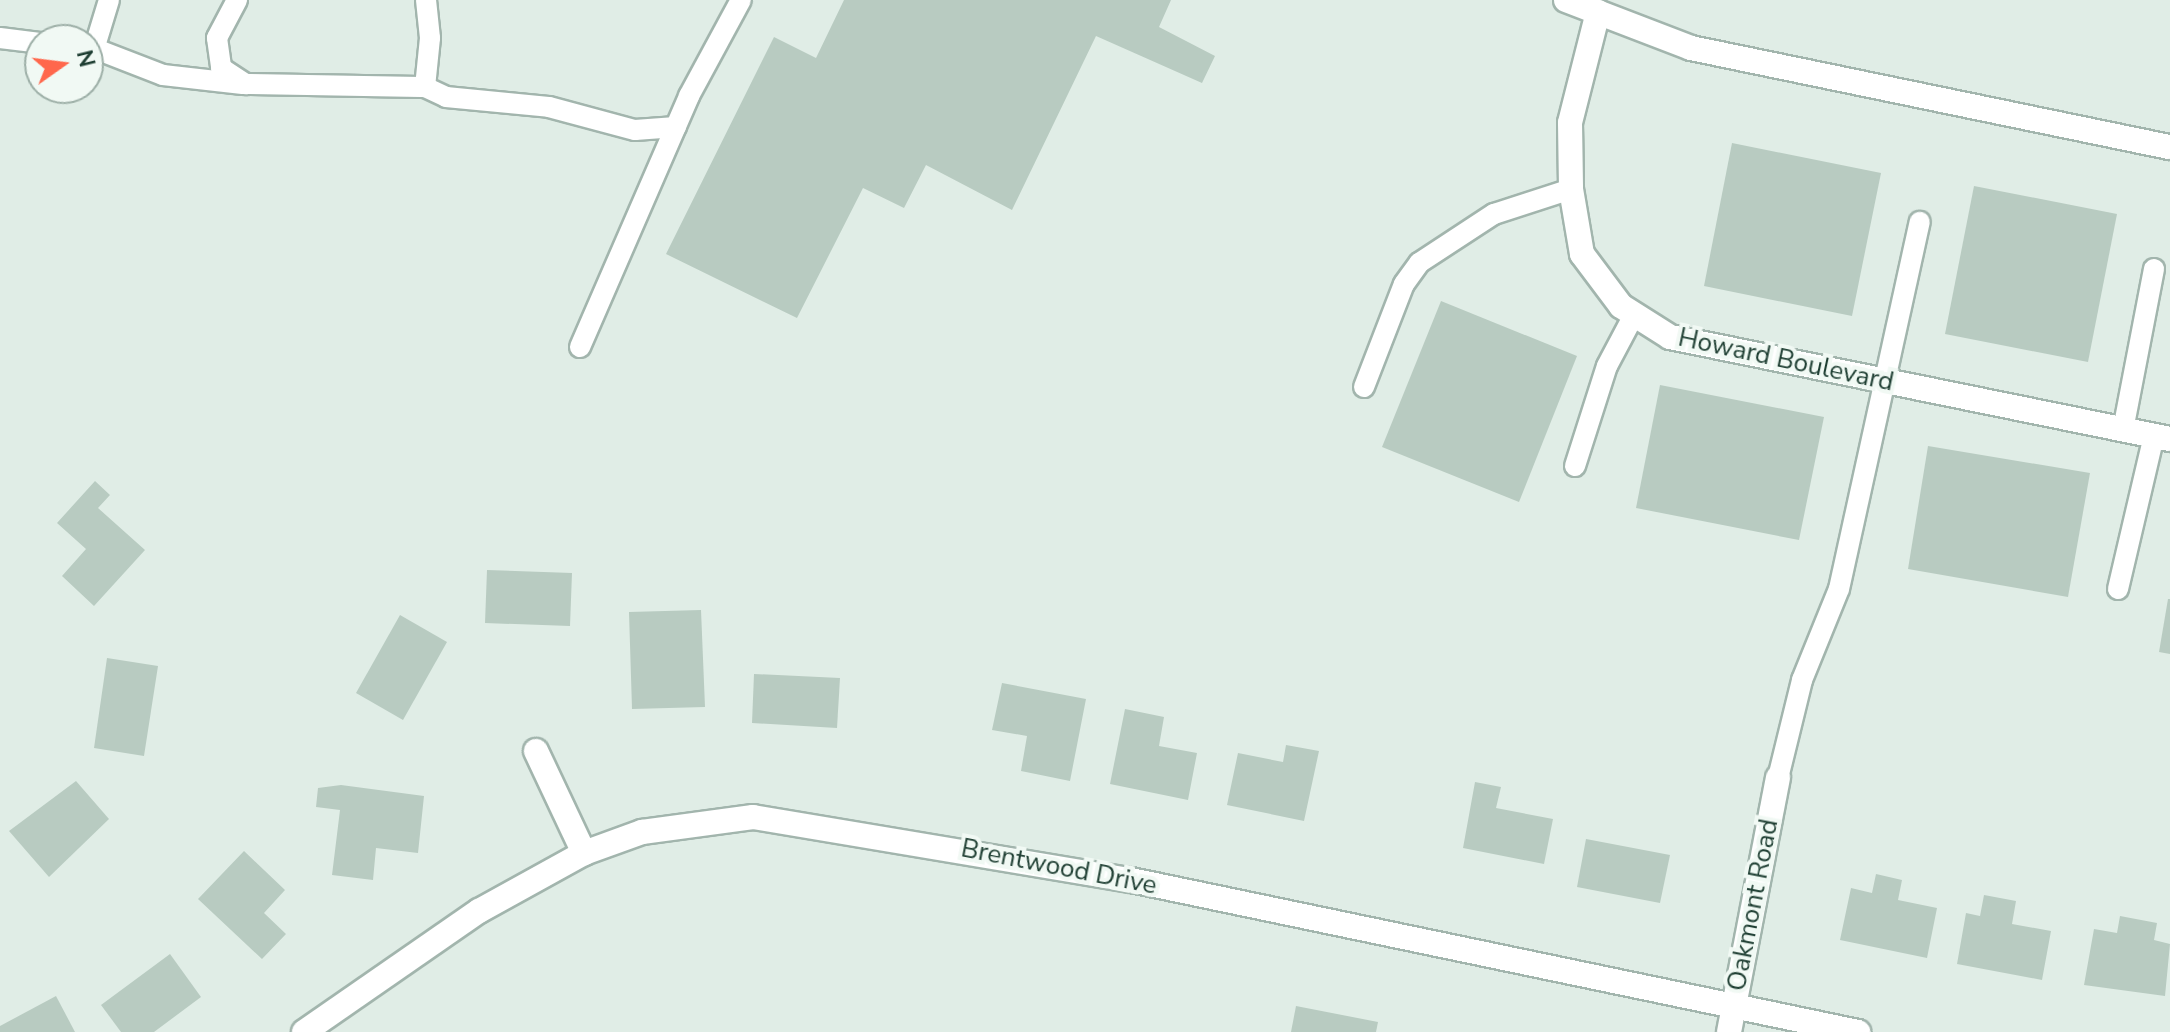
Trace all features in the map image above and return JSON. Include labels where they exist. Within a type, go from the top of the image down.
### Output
[{"type":"street","points":[[1566,0],[1691,48],[2170,147]]},
{"type":"street","name":"Howard Boulevard","points":[[1598,12],[1570,123],[1571,189],[1582,254],[1634,315],[1670,337],[2162,438]]},
{"type":"street","points":[[536,751],[584,853]]},
{"type":"street","name":"Oakmont Road","points":[[1729,1032],[1778,778]]},
{"type":"street","name":"Brentwood Drive","points":[[304,1032],[479,911],[584,853],[702,819],[808,822],[1131,880],[1858,1032]]},
{"type":"lane","points":[[100,24],[109,0]]},
{"type":"lane","points":[[237,0],[217,38],[221,68],[246,84]]},
{"type":"lane","points":[[425,87],[426,0]]},
{"type":"lane","points":[[580,347],[676,127],[741,0]]},
{"type":"lane","points":[[0,38],[24,41]]},
{"type":"lane","points":[[104,51],[163,75],[246,84],[425,87],[446,97],[549,107],[635,130],[676,127]]},
{"type":"lane","points":[[1364,387],[1404,284],[1419,263],[1494,214],[1571,189]]},
{"type":"lane","points":[[1778,778],[1802,680],[1839,589],[1920,222]]},
{"type":"lane","points":[[2123,430],[2154,269]]},
{"type":"lane","points":[[1575,466],[1607,366],[1634,315]]},
{"type":"lane","points":[[2118,589],[2162,438]]},
{"type":"building","points":[[844,0],[1171,0],[1159,27],[1215,56],[1202,83],[1096,36],[1012,210],[926,165],[904,208],[863,188],[797,318],[666,254],[774,37],[816,58]]},
{"type":"building","points":[[1732,143],[1881,173],[1852,316],[1704,286]]},
{"type":"building","points":[[1974,186],[2117,214],[2088,362],[1945,334]]},
{"type":"building","points":[[1441,301],[1577,356],[1519,502],[1382,447]]},
{"type":"building","points":[[1660,385],[1824,417],[1799,540],[1636,508]]},
{"type":"building","points":[[1928,446],[2090,473],[2068,597],[1908,569]]},
{"type":"building","points":[[95,481],[110,495],[98,508],[145,550],[94,606],[62,576],[86,549],[57,523]]},
{"type":"building","points":[[487,570],[572,573],[570,626],[485,623]]},
{"type":"building","points":[[2170,599],[2170,654],[2159,652]]},
{"type":"building","points":[[701,610],[705,707],[632,709],[629,612]]},
{"type":"building","points":[[400,615],[447,642],[403,720],[356,693]]},
{"type":"building","points":[[107,658],[158,666],[144,756],[94,748]]},
{"type":"building","points":[[754,674],[840,678],[837,728],[752,723]]},
{"type":"building","points":[[1002,683],[1086,699],[1070,781],[1021,771],[1027,736],[992,730]]},
{"type":"building","points":[[1125,709],[1164,717],[1159,746],[1197,753],[1188,800],[1110,784]]},
{"type":"building","points":[[1286,745],[1319,751],[1304,821],[1227,805],[1238,753],[1283,762]]},
{"type":"building","points":[[76,781],[109,819],[49,877],[9,831]]},
{"type":"building","points":[[1475,782],[1501,787],[1496,808],[1553,819],[1544,864],[1463,848]]},
{"type":"building","points":[[341,785],[424,796],[418,853],[376,848],[373,880],[332,875],[340,810],[316,807],[318,788]]},
{"type":"building","points":[[1586,839],[1670,855],[1660,903],[1577,887]]},
{"type":"building","points":[[244,851],[285,890],[264,913],[286,934],[262,959],[198,899]]},
{"type":"building","points":[[1876,874],[1902,880],[1898,900],[1937,908],[1927,958],[1840,940],[1851,888],[1872,893]]},
{"type":"building","points":[[1984,895],[2016,901],[2012,924],[2051,931],[2042,980],[1957,964],[1966,913],[1980,916]]},
{"type":"building","points":[[2120,916],[2157,923],[2154,940],[2170,944],[2165,996],[2084,985],[2094,929],[2117,933]]},
{"type":"building","points":[[170,954],[201,997],[154,1032],[121,1032],[101,1005]]},
{"type":"building","points":[[56,996],[75,1032],[0,1032],[0,1026]]},
{"type":"building","points":[[1296,1006],[1378,1022],[1376,1032],[1291,1032]]}]
